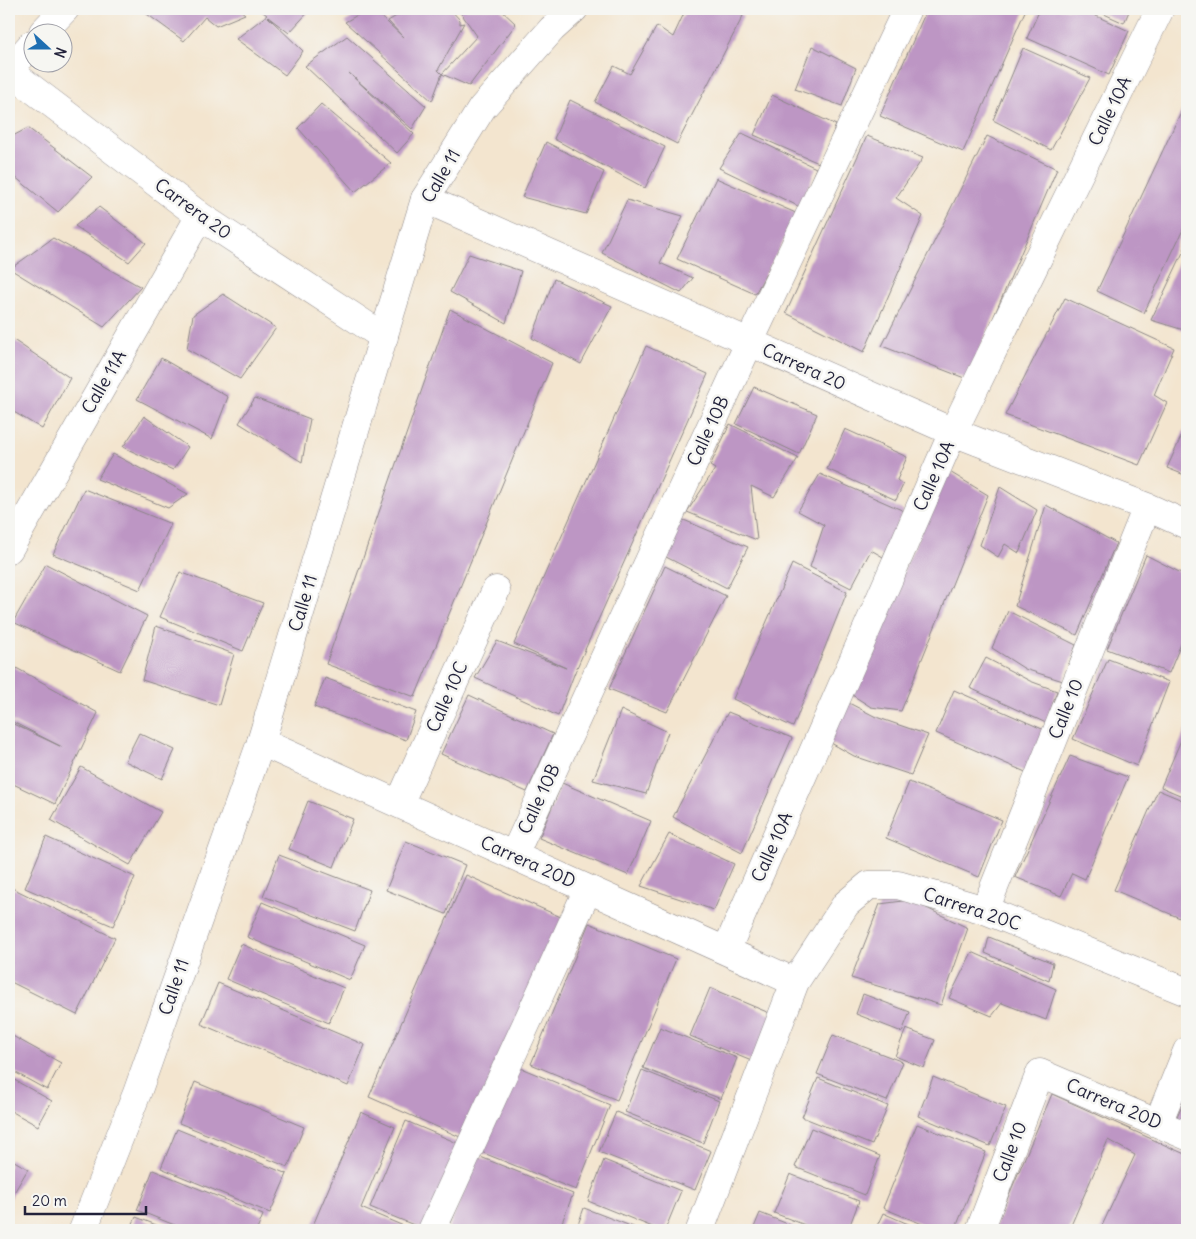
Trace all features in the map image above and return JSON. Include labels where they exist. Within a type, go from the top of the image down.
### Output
[{"type":"street","points":[[53,22],[65,9]]},
{"type":"street","name":"Calle 11","points":[[83,1230],[137,1093],[261,742],[425,198],[482,108],[552,29],[574,9]]},
{"type":"street","name":"Calle 10B","points":[[514,855],[748,343],[906,9]]},
{"type":"street","name":"Calle 10A","points":[[726,951],[953,432],[1160,9]]},
{"type":"street","points":[[9,70],[22,55]]},
{"type":"street","name":"Carrera 20","points":[[9,70],[200,216],[384,337]]},
{"type":"street","name":"Carrera 20","points":[[425,198],[748,343],[953,432],[1147,507],[1187,525]]},
{"type":"street","name":"Calle 11A","points":[[9,549],[200,216]]},
{"type":"street","name":"Calle 10","points":[[985,910],[1147,507]]},
{"type":"street","name":"Calle 10C","points":[[399,804],[496,590]]},
{"type":"street","name":"Carrera 20D","points":[[261,742],[795,982]]},
{"type":"street","name":"Carrera 20C","points":[[795,982],[846,904],[869,885],[898,885],[985,910],[1187,992]]},
{"type":"street","points":[[432,1230],[588,889]]},
{"type":"street","points":[[700,1230],[795,982]]},
{"type":"street","points":[[1158,1123],[1187,1051]]},
{"type":"street","name":"Carrera 20D","points":[[1040,1073],[1187,1136]]},
{"type":"street","name":"Calle 10","points":[[980,1230],[1040,1073]]},
{"type":"building","points":[[140,9],[239,9],[245,14],[216,26],[205,17],[184,41]]},
{"type":"building","points":[[259,9],[311,9],[289,33],[268,17],[303,51],[285,75],[236,39],[267,15]]},
{"type":"building","points":[[368,9],[373,9],[403,37],[388,21],[408,9],[450,9],[460,20],[460,24],[464,23],[438,70],[442,74],[432,101],[345,22]]},
{"type":"building","points":[[458,9],[500,9],[516,24],[469,86],[442,74],[477,36]]},
{"type":"building","points":[[686,9],[732,9],[743,16],[677,144],[595,102],[614,66],[630,74],[657,26],[673,37]]},
{"type":"building","points":[[927,9],[1026,9],[963,152],[880,116]]},
{"type":"building","points":[[1040,9],[1081,9],[1129,31],[1109,75],[1027,38]]},
{"type":"building","points":[[1093,9],[1130,9],[1124,23]]},
{"type":"building","points":[[347,36],[426,106],[412,129],[349,73],[414,134],[397,153],[305,66]]},
{"type":"building","points":[[812,46],[856,68],[842,106],[795,89]]},
{"type":"building","points":[[1023,48],[1090,78],[1051,150],[993,120]]},
{"type":"building","points":[[772,95],[836,125],[821,164],[754,135]]},
{"type":"building","points":[[1187,99],[1187,221],[1144,313],[1097,291]]},
{"type":"building","points":[[570,100],[665,147],[645,188],[554,139]]},
{"type":"building","points":[[321,104],[391,163],[355,192],[298,128]]},
{"type":"building","points":[[28,128],[92,177],[58,212],[9,172],[9,138]]},
{"type":"building","points":[[742,133],[816,168],[800,207],[719,168]]},
{"type":"building","points":[[867,136],[923,158],[896,198],[923,216],[864,352],[786,313]]},
{"type":"building","points":[[987,136],[1057,169],[967,379],[882,346]]},
{"type":"building","points":[[546,142],[604,172],[586,214],[522,197]]},
{"type":"building","points":[[716,178],[798,214],[755,294],[677,259]]},
{"type":"building","points":[[627,200],[683,216],[660,263],[693,278],[681,293],[602,253]]},
{"type":"building","points":[[99,207],[146,243],[129,262],[75,226]]},
{"type":"building","points":[[53,238],[141,287],[104,327],[10,269]]},
{"type":"building","points":[[1187,244],[1187,331],[1151,320]]},
{"type":"building","points":[[469,254],[521,271],[506,323],[450,292]]},
{"type":"building","points":[[554,279],[612,306],[581,364],[532,338]]},
{"type":"building","points":[[223,294],[276,328],[240,379],[187,349],[193,315]]},
{"type":"building","points":[[1065,298],[1174,348],[1154,395],[1167,403],[1139,465],[1005,415]]},
{"type":"building","points":[[450,309],[552,363],[415,697],[326,664]]},
{"type":"building","points":[[9,337],[70,378],[42,429],[9,409]]},
{"type":"building","points":[[646,346],[708,374],[575,672],[558,716],[475,678],[497,641],[566,668],[514,644]]},
{"type":"building","points":[[161,358],[228,397],[212,439],[137,399]]},
{"type":"building","points":[[754,387],[817,414],[799,454],[736,424]]},
{"type":"building","points":[[255,398],[310,419],[302,462],[239,423]]},
{"type":"building","points":[[144,416],[188,447],[173,470],[123,447]]},
{"type":"building","points":[[730,424],[798,458],[774,497],[751,486],[757,540],[687,512],[715,469],[710,466]]},
{"type":"building","points":[[1187,424],[1187,476],[1167,468]]},
{"type":"building","points":[[845,429],[907,457],[897,480],[903,485],[896,500],[827,469]]},
{"type":"building","points":[[113,454],[188,494],[168,508],[97,479]]},
{"type":"building","points":[[948,471],[988,495],[901,711],[871,707],[849,693]]},
{"type":"building","points":[[820,474],[904,511],[883,557],[871,550],[851,588],[810,567],[824,525],[798,511]]},
{"type":"building","points":[[1000,487],[1037,510],[1019,553],[1005,544],[998,557],[980,545]]},
{"type":"building","points":[[84,489],[171,524],[140,590],[53,554]]},
{"type":"building","points":[[1046,505],[1116,543],[1077,635],[1015,606]]},
{"type":"building","points":[[679,518],[748,547],[727,588],[666,557]]},
{"type":"building","points":[[1146,555],[1187,576],[1187,629],[1169,673],[1107,649]]},
{"type":"building","points":[[46,564],[147,616],[120,671],[13,622]]},
{"type":"building","points":[[792,564],[847,592],[793,727],[733,699]]},
{"type":"building","points":[[665,566],[726,596],[667,712],[609,689]]},
{"type":"building","points":[[180,572],[263,603],[243,651],[160,617]]},
{"type":"building","points":[[1008,611],[1076,645],[1063,681],[1025,669],[992,648]]},
{"type":"building","points":[[156,626],[234,654],[219,705],[142,680]]},
{"type":"building","points":[[986,658],[1030,681],[1057,691],[1046,723],[970,688]]},
{"type":"building","points":[[1108,659],[1169,682],[1137,766],[1073,739]]},
{"type":"building","points":[[9,664],[98,713],[55,804],[9,782],[9,722],[62,747],[9,720]]},
{"type":"building","points":[[325,678],[416,712],[406,740],[314,707]]},
{"type":"building","points":[[954,690],[1049,732],[1030,774],[936,733]]},
{"type":"building","points":[[469,695],[553,734],[527,792],[441,754]]},
{"type":"building","points":[[845,701],[876,717],[928,735],[911,775],[854,756],[824,739]]},
{"type":"building","points":[[621,710],[668,732],[646,794],[593,780]]},
{"type":"building","points":[[728,712],[792,738],[742,853],[673,817]]},
{"type":"building","points":[[1187,726],[1187,798],[1161,787]]},
{"type":"building","points":[[139,733],[175,750],[162,779],[125,761]]},
{"type":"building","points":[[1070,756],[1128,777],[1085,879],[1072,873],[1061,896],[1015,877]]},
{"type":"building","points":[[81,767],[161,812],[130,865],[51,820]]},
{"type":"building","points":[[909,782],[1002,820],[979,877],[886,838]]},
{"type":"building","points":[[562,783],[651,821],[628,875],[539,838]]},
{"type":"building","points":[[1158,790],[1187,802],[1187,921],[1114,890]]},
{"type":"building","points":[[308,801],[353,819],[334,867],[289,849]]},
{"type":"building","points":[[669,834],[734,864],[714,910],[641,886]]},
{"type":"building","points":[[46,837],[135,877],[113,926],[25,888]]},
{"type":"building","points":[[406,841],[465,865],[446,914],[386,890]]},
{"type":"building","points":[[279,855],[370,890],[355,931],[263,896]]},
{"type":"building","points":[[466,875],[563,918],[467,1140],[369,1097]]},
{"type":"building","points":[[12,888],[115,938],[77,1015],[9,981],[9,894]]},
{"type":"building","points":[[910,900],[968,928],[941,1005],[851,978],[880,904]]},
{"type":"building","points":[[262,902],[365,945],[350,980],[247,937]]},
{"type":"building","points":[[589,923],[676,959],[617,1100],[531,1064]]},
{"type":"building","points":[[989,937],[1053,963],[1049,981],[985,953]]},
{"type":"building","points":[[241,944],[344,988],[329,1023],[226,979]]},
{"type":"building","points":[[972,952],[1056,989],[1046,1020],[1002,1003],[992,1016],[949,998]]},
{"type":"building","points":[[218,983],[365,1045],[348,1086],[201,1024]]},
{"type":"building","points":[[710,988],[774,1015],[754,1062],[690,1036]]},
{"type":"building","points":[[863,994],[910,1012],[902,1032],[856,1014]]},
{"type":"building","points":[[660,1027],[737,1058],[721,1099],[643,1068]]},
{"type":"building","points":[[906,1029],[935,1040],[924,1068],[895,1056]]},
{"type":"building","points":[[9,1034],[61,1063],[47,1090],[9,1069]]},
{"type":"building","points":[[833,1035],[903,1062],[887,1101],[817,1074]]},
{"type":"building","points":[[516,1066],[610,1105],[576,1190],[481,1152]]},
{"type":"building","points":[[642,1070],[719,1101],[703,1143],[625,1112]]},
{"type":"building","points":[[9,1077],[52,1101],[38,1126],[9,1110]]},
{"type":"building","points":[[933,1077],[1006,1107],[990,1146],[918,1116]]},
{"type":"building","points":[[818,1078],[888,1106],[872,1145],[802,1117]]},
{"type":"building","points":[[195,1082],[304,1127],[288,1167],[179,1123]]},
{"type":"building","points":[[1187,1093],[1187,1126],[1175,1121]]},
{"type":"building","points":[[1052,1094],[1187,1155],[1187,1230],[1100,1230],[1135,1155],[1108,1140],[1069,1230],[994,1230]]},
{"type":"building","points":[[361,1112],[395,1127],[361,1208],[413,1230],[311,1230]]},
{"type":"building","points":[[616,1112],[711,1151],[695,1190],[599,1152]]},
{"type":"building","points":[[406,1121],[462,1145],[426,1230],[370,1207]]},
{"type":"building","points":[[917,1124],[986,1152],[955,1230],[937,1230],[883,1208]]},
{"type":"building","points":[[811,1128],[880,1156],[865,1195],[795,1167]]},
{"type":"building","points":[[177,1129],[287,1174],[270,1213],[161,1168]]},
{"type":"building","points":[[478,1156],[573,1194],[559,1230],[448,1230]]},
{"type":"building","points":[[9,1158],[28,1169],[9,1201]]},
{"type":"building","points":[[604,1160],[681,1191],[665,1230],[660,1230],[588,1201]]},
{"type":"building","points":[[153,1170],[263,1215],[257,1230],[187,1230],[137,1210]]},
{"type":"building","points":[[790,1174],[859,1201],[848,1230],[818,1230],[774,1213]]},
{"type":"building","points":[[584,1208],[641,1230],[576,1230]]},
{"type":"building","points":[[760,1213],[803,1230],[753,1230]]},
{"type":"building","points":[[883,1213],[922,1230],[875,1230]]},
{"type":"building","points":[[136,1217],[169,1230],[130,1230]]}]
